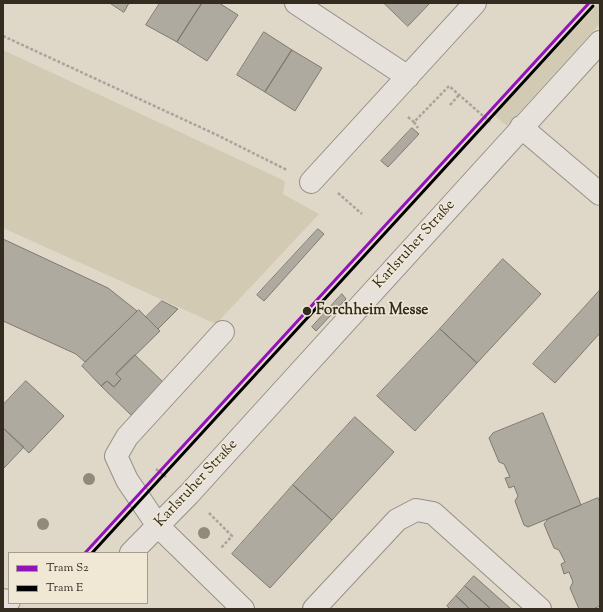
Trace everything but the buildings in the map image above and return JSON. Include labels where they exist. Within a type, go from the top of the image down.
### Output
[{"type":"street","points":[[296,3],[408,77]]},
{"type":"street","points":[[311,182],[475,3]]},
{"type":"street","name":"Karlsruher Straße","points":[[132,552],[158,526],[600,42]]},
{"type":"street","points":[[515,134],[600,194]]},
{"type":"street","points":[[223,332],[128,437],[116,456],[127,480],[158,526],[243,609]]},
{"type":"street","points":[[314,609],[397,520],[416,510],[434,513],[540,609]]},
{"type":"path","points":[[3,36],[216,134],[311,182]]},
{"type":"path","points":[[450,105],[459,94],[515,134]]},
{"type":"path","points":[[414,122],[418,128]]},
{"type":"shaded area","points":[[599,3],[600,24],[507,126],[494,115]]},
{"type":"shaded area","points":[[3,50],[285,181],[283,194],[319,214],[216,324],[3,228]]},
{"type":"tram line","name":"S2","points":[[86,552],[589,3]]},
{"type":"tram line","name":"E","points":[[93,552],[593,6]]},
{"type":"place","name":"Forchheim Messe","points":[[307,311]]}]
